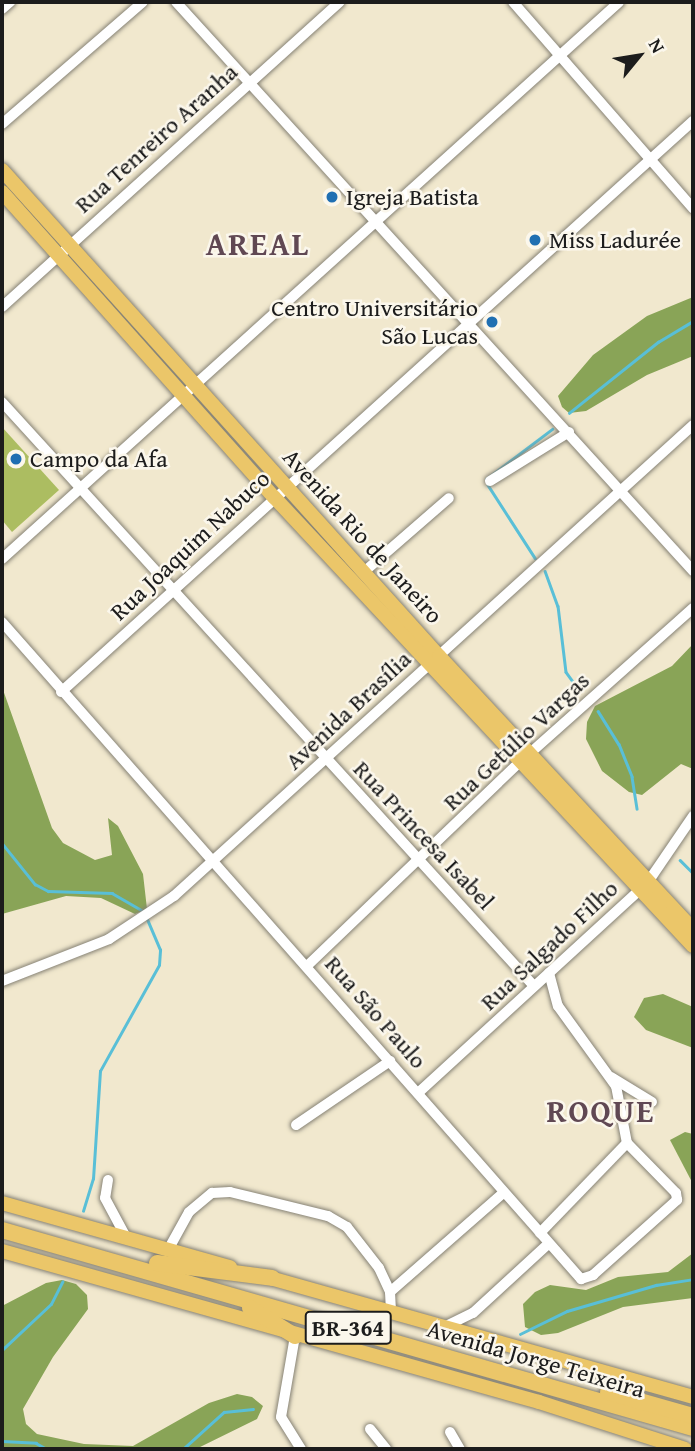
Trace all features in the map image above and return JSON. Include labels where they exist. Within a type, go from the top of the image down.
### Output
[{"type":"highway","name":"Avenida Jorge Teixeira","points":[[2,1219],[162,1256],[693,1416]]},
{"type":"highway","name":"Avenida Jorge Teixeira","points":[[2,1230],[693,1428]]},
{"type":"highway","points":[[162,1256],[272,1279]]},
{"type":"highway","points":[[227,1294],[295,1336]]},
{"type":"main road","name":"Avenida Rio de Janeiro","points":[[2,170],[63,249],[274,497],[434,660],[644,886],[693,946]]},
{"type":"main road","name":"Avenida Rio de Janeiro","points":[[2,192],[198,383],[365,571],[434,660]]},
{"type":"main road","name":"Avenida Rio de Janeiro","points":[[644,886],[693,929]]},
{"type":"main road","points":[[2,1203],[127,1239],[162,1256]]},
{"type":"main road","points":[[2,1251],[124,1284],[295,1336],[539,1402],[685,1449]]},
{"type":"main road","points":[[272,1279],[693,1397]]},
{"type":"street","points":[[2,9],[10,2]]},
{"type":"street","points":[[2,124],[143,2]]},
{"type":"street","points":[[176,2],[374,224],[569,432],[693,571]]},
{"type":"street","name":"Rua Tenreiro Aranha","points":[[2,307],[339,2]]},
{"type":"street","points":[[513,2],[693,208]]},
{"type":"street","points":[[2,559],[619,2]]},
{"type":"street","name":"Rua Joaquim Nabuco","points":[[61,692],[286,485],[469,326],[693,121]]},
{"type":"street","name":"Rua Princesa Isabel","points":[[2,402],[171,591],[534,986]]},
{"type":"street","name":"Avenida Brasília","points":[[2,981],[109,940],[146,918],[326,760],[693,425]]},
{"type":"street","points":[[491,481],[569,432]]},
{"type":"street","points":[[365,571],[449,498]]},
{"type":"street","name":"Rua Getúlio Vargas","points":[[308,965],[525,758],[693,608]]},
{"type":"street","name":"Rua São Paulo","points":[[2,622],[61,692],[215,859],[578,1277],[589,1278],[675,1203],[676,1193],[627,1143]]},
{"type":"street","name":"Rua Salgado Filho","points":[[418,1093],[644,886],[693,816]]},
{"type":"street","points":[[540,1233],[627,1143],[622,1105],[611,1077],[558,1006],[550,973]]},
{"type":"street","points":[[296,1125],[390,1060]]},
{"type":"street","points":[[611,1077],[652,1102]]},
{"type":"street","points":[[108,1180],[105,1198],[127,1239]]},
{"type":"street","points":[[162,1256],[189,1212],[212,1194],[230,1192],[335,1218],[379,1268],[390,1292],[391,1312]]},
{"type":"street","points":[[390,1292],[503,1193]]},
{"type":"street","points":[[442,1328],[473,1313],[548,1244]]},
{"type":"street","points":[[295,1336],[281,1417],[301,1449]]},
{"type":"street","points":[[370,1429],[386,1449]]},
{"type":"street","points":[[450,1432],[460,1449]]},
{"type":"green space","points":[[693,297],[693,356],[647,375],[586,411],[569,413],[562,407],[558,396],[593,355],[647,316]]},
{"type":"green space","name":"Campo da Afa","points":[[2,427],[59,490],[12,532],[2,520]]},
{"type":"green space","points":[[693,644],[693,769],[681,764],[642,795],[629,792],[602,771],[586,739],[587,722],[595,706],[672,666]]},
{"type":"green space","points":[[2,687],[52,828],[63,843],[95,860],[112,855],[108,818],[118,826],[143,874],[147,909],[135,914],[101,898],[66,896],[2,914]]},
{"type":"green space","points":[[663,994],[693,1007],[693,1048],[646,1030],[634,1017],[644,998]]},
{"type":"green space","points":[[685,1132],[693,1134],[693,1184],[670,1140]]},
{"type":"green space","points":[[693,1253],[693,1298],[623,1307],[558,1333],[541,1335],[525,1327],[523,1304],[535,1292],[550,1285],[586,1290],[618,1277],[668,1272]]},
{"type":"green space","points":[[62,1280],[76,1284],[87,1295],[88,1309],[53,1357],[23,1409],[26,1424],[37,1434],[84,1444],[133,1446],[209,1403],[237,1394],[252,1397],[263,1406],[257,1419],[196,1449],[2,1449],[2,1306],[46,1283]]},
{"type":"waterway","points":[[569,413],[658,342],[693,321]]},
{"type":"waterway","points":[[486,479],[552,429]]},
{"type":"waterway","points":[[488,485],[535,558]]},
{"type":"waterway","points":[[545,571],[558,606],[566,672],[579,690]]},
{"type":"waterway","points":[[598,711],[619,744],[632,777],[637,809]]},
{"type":"waterway","points":[[2,843],[35,884],[48,891],[112,893],[143,911]]},
{"type":"waterway","points":[[680,860],[693,873]]},
{"type":"waterway","points":[[83,1211],[93,1179],[100,1071],[159,965],[160,950],[146,917]]},
{"type":"waterway","points":[[520,1334],[567,1311],[656,1285],[693,1279]]},
{"type":"waterway","points":[[2,1350],[51,1304],[62,1282]]},
{"type":"waterway","points":[[183,1449],[224,1412],[253,1409]]},
{"type":"waterway","points":[[2,1441],[36,1443],[47,1449]]},
{"type":"place","name":"Igreja Batista","points":[[332,197]]},
{"type":"place","name":"Miss Ladurée","points":[[535,240]]},
{"type":"place","name":"Centro Universitário São Lucas","points":[[492,322]]},
{"type":"place","name":"Campo da Afa","points":[[16,459]]},
{"type":"district","name":"AREAL","points":[[258,244]]},
{"type":"district","name":"ROQUE","points":[[601,1111]]}]
